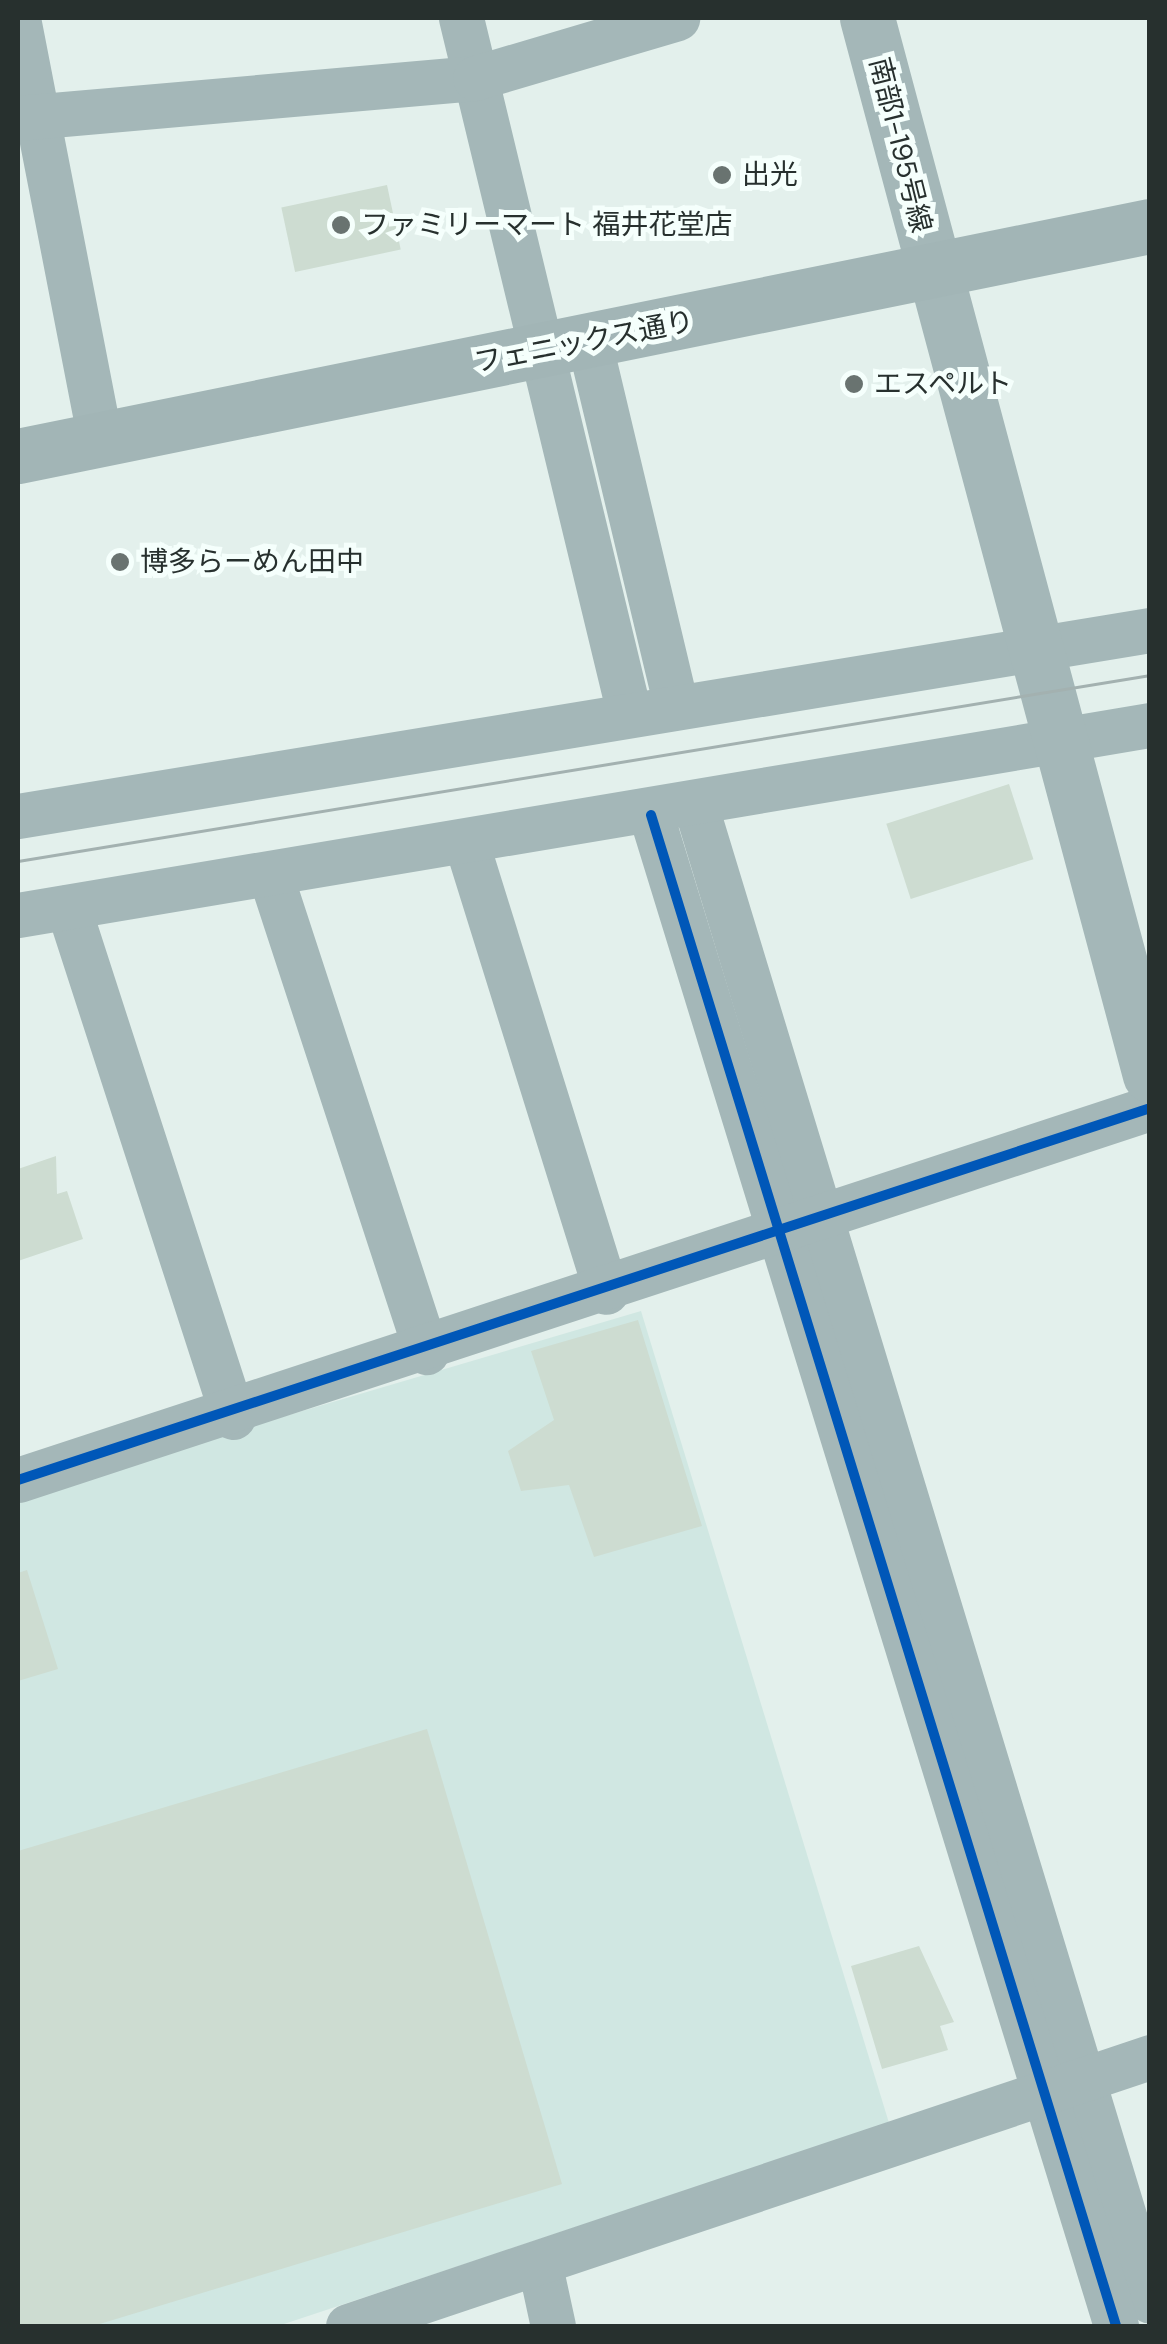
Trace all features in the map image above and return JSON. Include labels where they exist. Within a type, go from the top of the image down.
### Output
[{"type":"main road","name":"フェニックス通り","points":[[18,456],[1150,226]]},
{"type":"street","points":[[18,18],[27,116],[100,439]]},
{"type":"street","points":[[461,18],[475,78],[567,346],[676,706]]},
{"type":"street","points":[[27,116],[475,78],[677,18]]},
{"type":"street","name":"南部1-195号線","points":[[867,18],[1054,741],[1150,1075]]},
{"type":"street","points":[[567,346],[629,713]]},
{"type":"street","points":[[18,816],[629,713],[1032,653],[1150,630]]},
{"type":"street","points":[[18,915],[651,815],[1150,725]]},
{"type":"street","points":[[696,807],[821,1218],[1062,2082],[1116,2326]]},
{"type":"street","points":[[651,815],[779,1233],[1062,2082],[1150,2300]]},
{"type":"street","points":[[467,845],[606,1292]]},
{"type":"street","points":[[271,877],[426,1352]]},
{"type":"street","points":[[68,908],[233,1417]]},
{"type":"street","points":[[18,1480],[233,1417],[1150,1108]]},
{"type":"street","points":[[348,2326],[463,2309],[526,2271],[1062,2082],[1150,2057]]},
{"type":"street","points":[[522,2326],[526,2271]]},
{"type":"street","points":[[526,2271],[553,2326]]},
{"type":"shaded area","points":[[641,1311],[889,2123],[278,2326],[18,2326],[18,1495]]},
{"type":"building","points":[[387,185],[401,250],[295,272],[281,207]]},
{"type":"building","points":[[1009,784],[1033,859],[911,899],[886,824]]},
{"type":"building","points":[[56,1156],[57,1194],[67,1191],[83,1239],[18,1261],[18,1169]]},
{"type":"building","points":[[638,1320],[702,1526],[594,1557],[569,1485],[521,1491],[508,1451],[554,1420],[531,1351]]},
{"type":"building","points":[[27,1570],[58,1669],[18,1681],[18,1573]]},
{"type":"building","points":[[427,1729],[562,2184],[93,2326],[18,2326],[18,1851]]},
{"type":"building","points":[[919,1946],[954,2022],[940,2026],[948,2050],[882,2069],[851,1966]]},
{"type":"tram line","points":[[18,861],[1150,675]]},
{"type":"cycle path","points":[[651,815],[1116,2326]]},
{"type":"cycle path","points":[[18,1480],[1150,1108]]},
{"type":"place","name":"出光","points":[[722,175]]},
{"type":"place","name":"ファミリーマート 福井花堂店","points":[[341,225]]},
{"type":"place","name":"エスペルト","points":[[854,384]]},
{"type":"place","name":"博多らーめん田中","points":[[120,562]]}]
